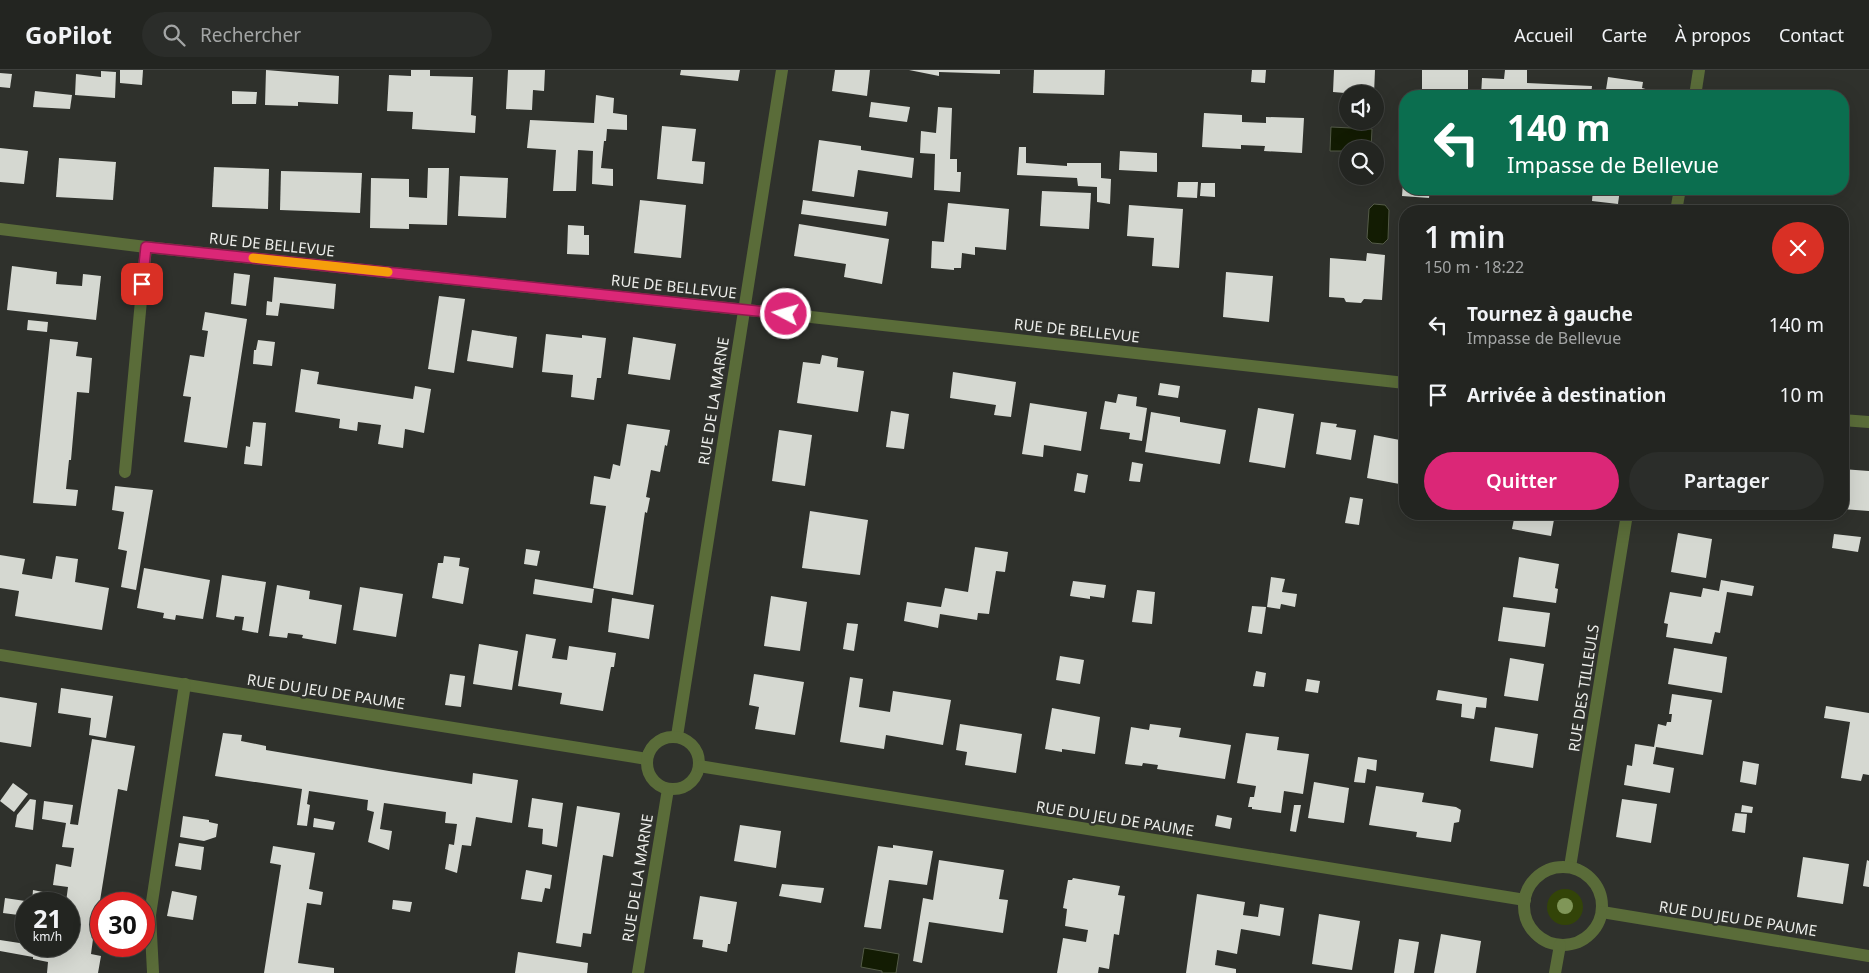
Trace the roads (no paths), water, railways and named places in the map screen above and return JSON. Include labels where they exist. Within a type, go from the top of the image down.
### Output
[{"type":"street","name":"RUE DE LA MARNE","points":[[677,736],[782,70]]},
{"type":"street","points":[[1696,90],[1699,70]]},
{"type":"street","name":"RUE DE BELLEVUE","points":[[0,229],[146,247],[744,310],[1399,382]]},
{"type":"street","points":[[125,472],[146,247]]},
{"type":"street","points":[[1849,421],[1869,422]]},
{"type":"street","name":"RUE DES TILLEULS","points":[[1570,868],[1626,520]]},
{"type":"street","name":"RUE DU JEU DE PAUME","points":[[0,655],[646,759]]},
{"type":"street","points":[[153,972],[150,915],[185,684]]},
{"type":"street","points":[[668,736],[677,736],[685,739],[696,750],[699,766],[697,775],[692,782],[684,787],[668,789],[653,781],[646,767],[646,759],[649,751],[660,739],[668,736]]},
{"type":"street","name":"RUE DU JEU DE PAUME","points":[[699,766],[1525,900]]},
{"type":"street","name":"RUE DE LA MARNE","points":[[638,973],[668,789]]},
{"type":"street","points":[[1558,867],[1570,868],[1582,872],[1592,879],[1602,900],[1602,912],[1595,928],[1582,940],[1560,945],[1547,941],[1537,934],[1529,924],[1525,912],[1525,900],[1529,888],[1536,878],[1546,871],[1558,867]]},
{"type":"street","name":"RUE DU JEU DE PAUME","points":[[1602,912],[1869,956]]},
{"type":"street","points":[[1555,973],[1560,945]]}]
